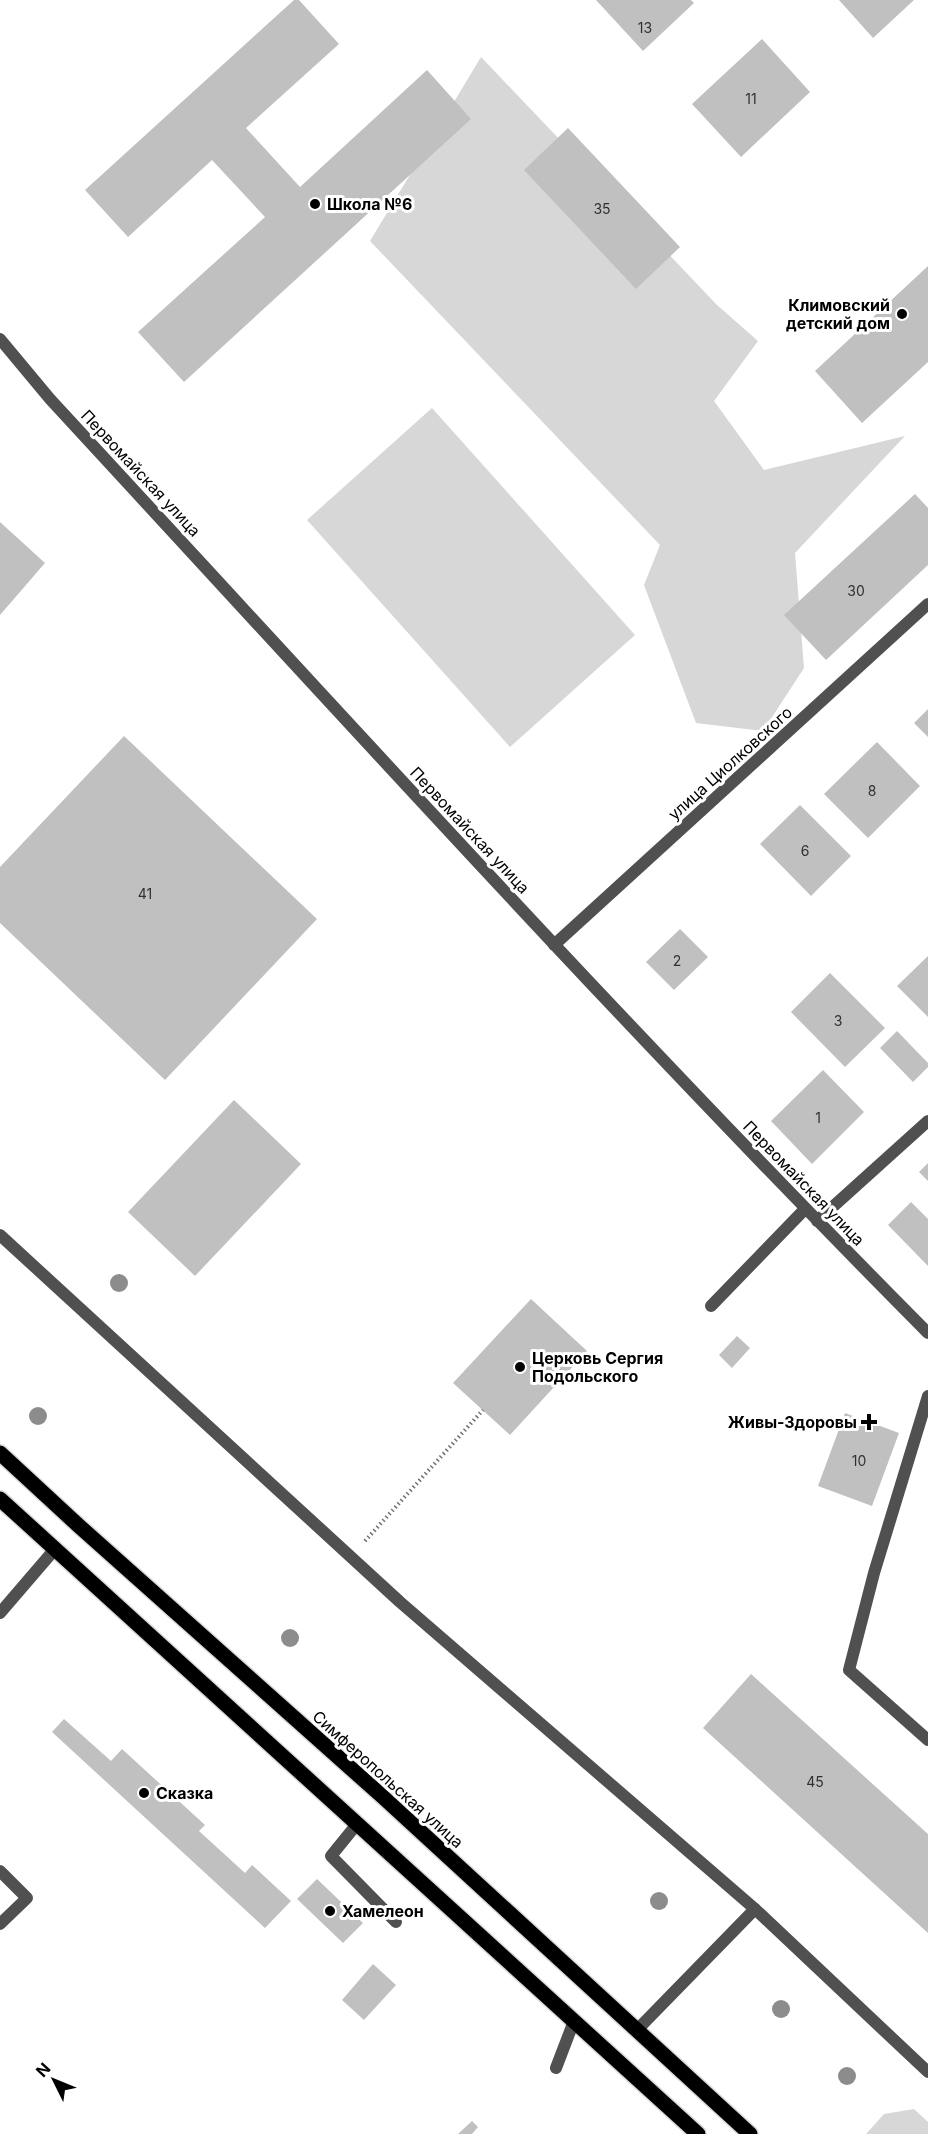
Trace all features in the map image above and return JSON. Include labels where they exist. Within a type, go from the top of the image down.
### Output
[{"type":"main road","name":"Симферопольская улица","points":[[0,1453],[383,1797],[750,2134]]},
{"type":"main road","points":[[0,1499],[699,2134]]},
{"type":"street","name":"Первомайская улица","points":[[0,339],[50,399],[554,945],[805,1209],[928,1333]]},
{"type":"street","name":"улица Циолковского","points":[[554,945],[928,604]]},
{"type":"street","points":[[817,1221],[928,1121]]},
{"type":"street","points":[[711,1306],[805,1209]]},
{"type":"street","points":[[0,1235],[400,1602],[755,1909],[926,2065]]},
{"type":"street","points":[[928,1396],[874,1573],[849,1670],[928,1740]]},
{"type":"street","points":[[0,1613],[55,1549]]},
{"type":"street","points":[[357,1824],[331,1856],[396,1922]]},
{"type":"street","points":[[0,1871],[27,1898],[0,1924]]},
{"type":"street","points":[[637,2030],[755,1909]]},
{"type":"street","points":[[556,2068],[574,2020]]},
{"type":"path","points":[[351,1556],[483,1410]]},
{"type":"shaded area","points":[[481,57],[717,305],[758,341],[714,401],[764,470],[905,436],[795,553],[804,668],[763,731],[696,723],[644,585],[660,545],[370,241]]},
{"type":"shaded area","points":[[432,408],[635,635],[510,747],[307,520]]},
{"type":"shaded area","points":[[914,2109],[928,2122],[928,2134],[866,2134],[884,2114]]},
{"type":"building","name":"Школа №6","points":[[294,0],[299,0],[339,44],[246,128],[300,187],[427,70],[471,119],[184,382],[138,332],[265,217],[212,160],[128,237],[85,190]]},
{"type":"building","points":[[596,0],[691,0],[694,3],[643,51]]},
{"type":"building","points":[[839,0],[914,0],[873,38]]},
{"type":"building","points":[[762,39],[810,92],[741,157],[692,104]]},
{"type":"building","points":[[568,128],[680,247],[636,289],[524,170]]},
{"type":"building","name":"Климовский детский дом","points":[[928,266],[928,362],[862,423],[815,371]]},
{"type":"building","points":[[915,494],[928,508],[928,565],[826,660],[784,615]]},
{"type":"building","points":[[0,522],[45,563],[0,615]]},
{"type":"building","points":[[928,709],[928,737],[914,723]]},
{"type":"building","points":[[124,736],[317,919],[165,1080],[0,923],[0,867]]},
{"type":"building","points":[[877,742],[920,786],[868,838],[824,794]]},
{"type":"building","points":[[800,805],[851,856],[811,896],[760,844]]},
{"type":"building","points":[[680,929],[708,957],[674,990],[646,962]]},
{"type":"building","points":[[928,956],[928,1017],[897,986]]},
{"type":"building","points":[[830,973],[885,1028],[845,1067],[791,1012]]},
{"type":"building","points":[[897,1031],[928,1063],[928,1067],[913,1082],[880,1048]]},
{"type":"building","points":[[823,1070],[864,1112],[812,1164],[771,1121]]},
{"type":"building","points":[[234,1100],[301,1164],[195,1276],[128,1212]]},
{"type":"building","points":[[928,1163],[928,1181],[919,1172]]},
{"type":"building","points":[[911,1202],[928,1219],[928,1266],[888,1225]]},
{"type":"building","name":"Церковь Сергия Подольского","points":[[531,1299],[587,1351],[510,1435],[453,1383]]},
{"type":"building","points":[[737,1336],[750,1348],[732,1368],[719,1355]]},
{"type":"building","points":[[845,1413],[899,1433],[872,1506],[818,1486]]},
{"type":"building","points":[[751,1674],[928,1834],[928,1933],[703,1728]]},
{"type":"building","name":"Сказка","points":[[64,1719],[111,1761],[122,1749],[205,1825],[199,1831],[245,1873],[252,1865],[291,1901],[265,1928],[52,1732]]},
{"type":"building","name":"Хамелеон","points":[[317,1879],[363,1923],[343,1943],[297,1899]]},
{"type":"building","points":[[373,1964],[396,1985],[364,2020],[342,2000]]},
{"type":"building","points":[[472,2121],[478,2127],[472,2134],[458,2134]]},
{"type":"place","name":"Школа №6","points":[[315,204]]},
{"type":"place","name":"Климовский детский дом","points":[[902,314]]},
{"type":"place","name":"Церковь Сергия Подольского","points":[[520,1367]]},
{"type":"place","name":"Живы-Здоровы","points":[[869,1422]]},
{"type":"place","name":"Сказка","points":[[144,1793]]},
{"type":"place","name":"Хамелеон","points":[[330,1911]]}]
